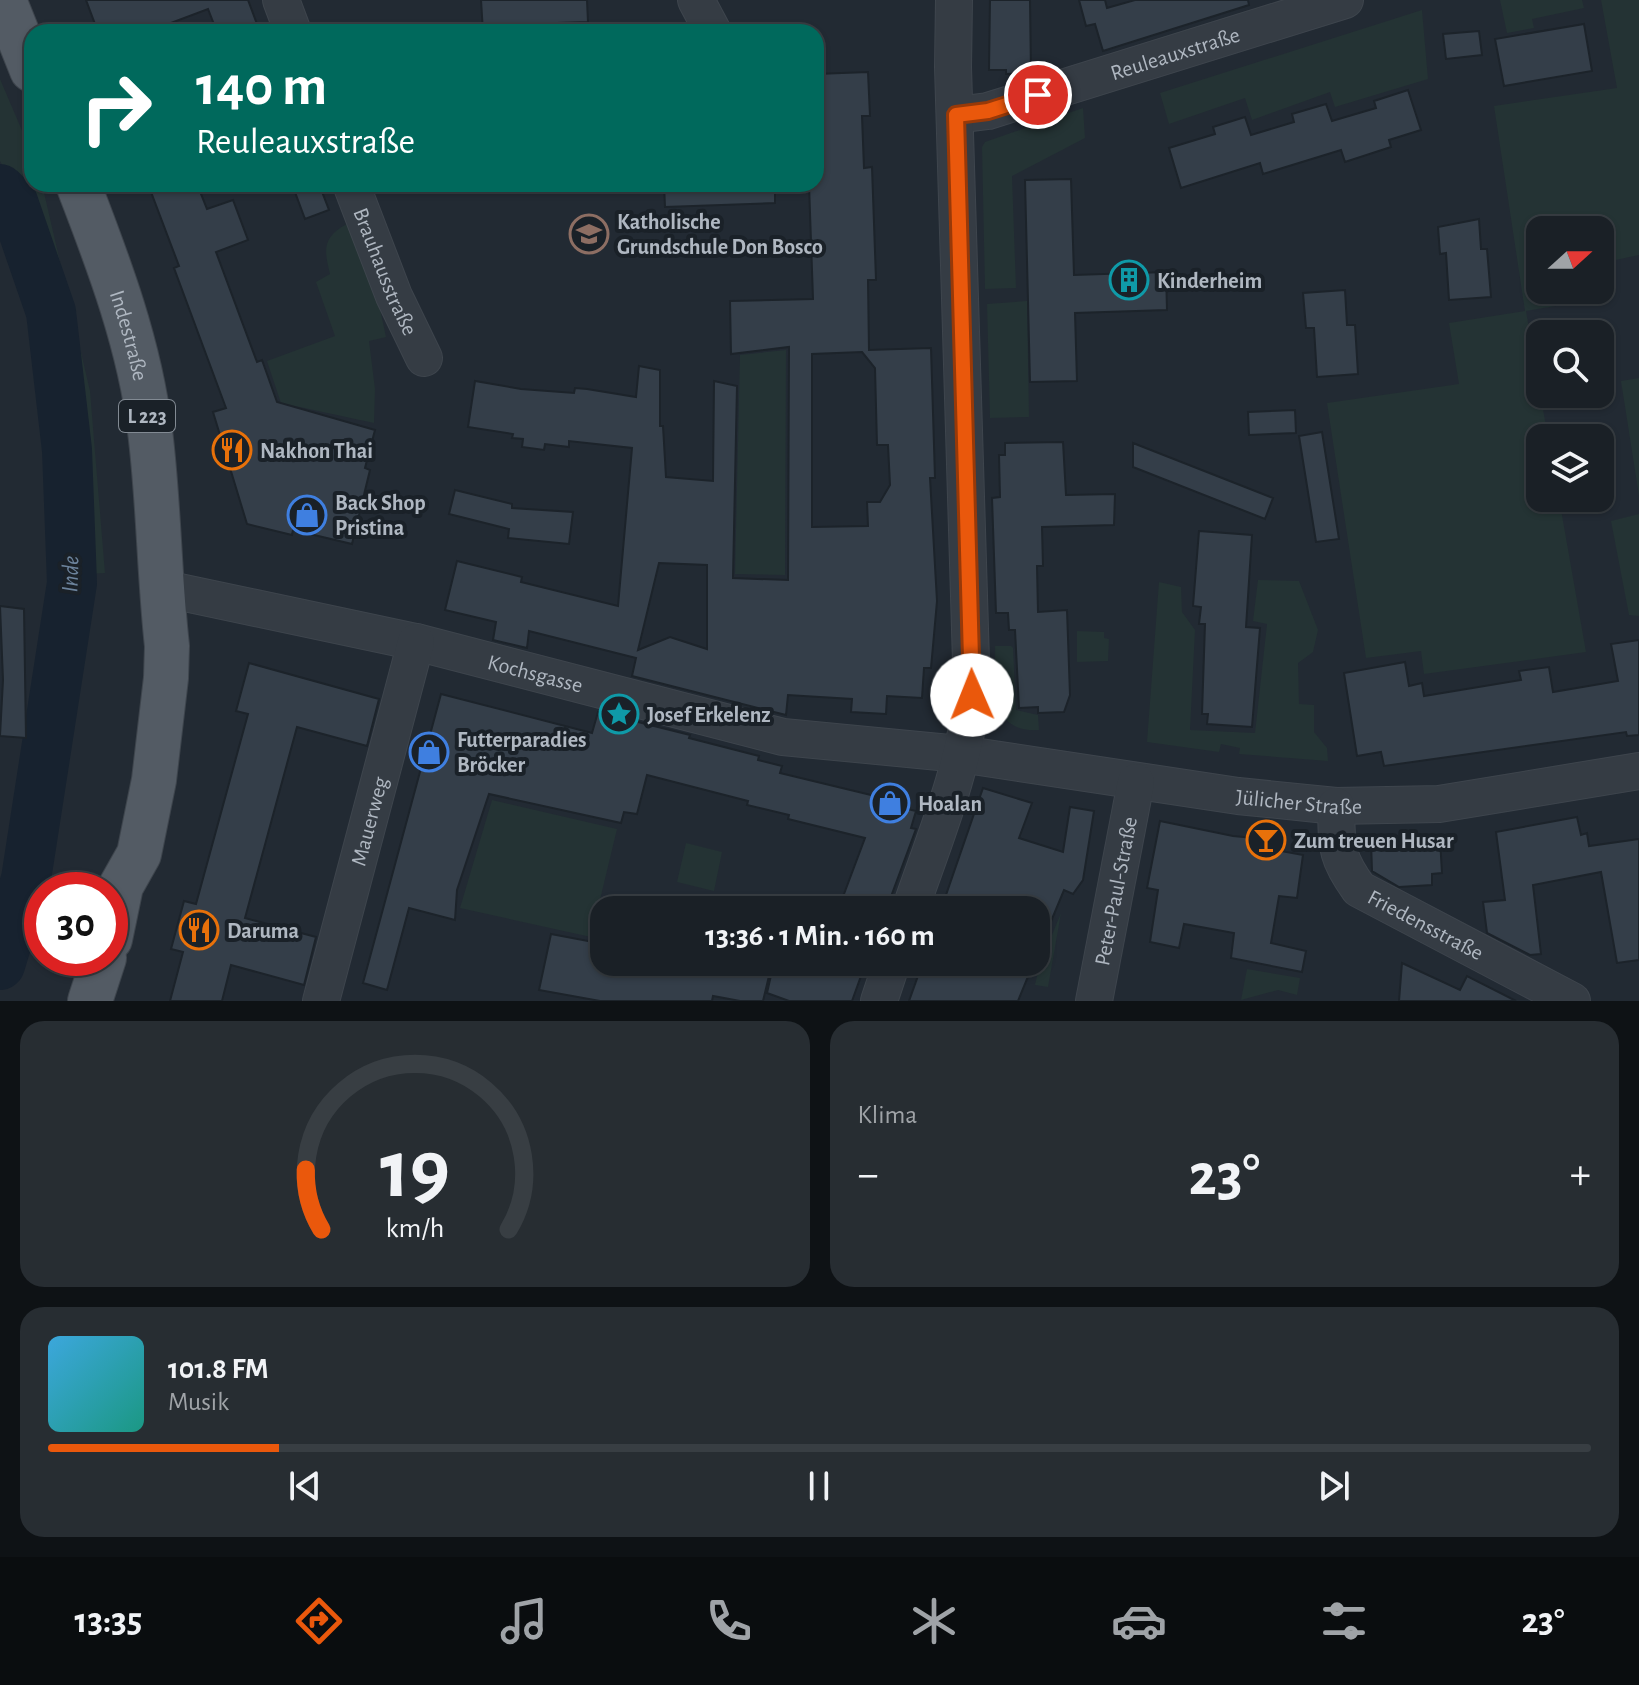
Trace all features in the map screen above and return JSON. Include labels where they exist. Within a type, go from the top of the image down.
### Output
[{"type":"main road","points":[[4,0],[24,50]]},
{"type":"main road","name":"Indestraße","points":[[81,192],[104,249],[129,328],[150,430],[167,646],[154,780],[139,854],[128,874]]},
{"type":"main road","points":[[90,1001],[98,976]]},
{"type":"street","points":[[281,0],[290,24]]},
{"type":"street","points":[[696,0],[709,24]]},
{"type":"street","points":[[915,896],[951,793],[972,695],[953,67],[954,0]]},
{"type":"street","name":"Reuleauxstraße","points":[[956,115],[988,111],[1345,0]]},
{"type":"street","name":"Brauhausstraße","points":[[354,192],[394,296],[424,358]]},
{"type":"street","name":"Kochsgasse","points":[[161,588],[416,642],[783,737],[960,754]]},
{"type":"street","name":"Mauerweg","points":[[321,1001],[416,642]]},
{"type":"street","name":"Jülicher Straße","points":[[960,754],[1136,782],[1336,806],[1387,807],[1471,800],[1639,771]]},
{"type":"street","name":"Peter-Paul-Straße","points":[[1094,1001],[1136,782]]},
{"type":"street","name":"Friedensstraße","points":[[1336,806],[1343,868],[1359,889],[1572,1001]]},
{"type":"street","points":[[879,1001],[887,976]]},
{"type":"shaded area","points":[[1500,0],[1582,0],[1584,8],[1532,19],[1534,28],[1507,33]]},
{"type":"shaded area","points":[[1601,0],[1639,0],[1639,255],[1614,260],[1614,216],[1526,216],[1526,304],[1567,304],[1526,311],[1526,408],[1543,408],[1546,424],[1526,424],[1526,512],[1561,512],[1586,652],[1424,674],[1421,651],[1366,658],[1327,403],[1459,384],[1449,323],[1525,311],[1494,106],[1617,88]]},
{"type":"shaded area","points":[[1422,10],[1428,79],[1335,107],[1330,92],[1252,120],[1245,98],[1169,124],[1160,93]]},
{"type":"shaded area","points":[[0,79],[24,135],[24,192],[44,192],[90,391],[105,573],[84,574],[59,324],[20,200],[0,161]]},
{"type":"shaded area","points":[[1083,108],[1085,138],[1012,176],[1016,288],[985,289],[982,147],[985,142]]},
{"type":"shaded area","points":[[347,224],[380,309],[386,337],[369,341],[375,389],[374,423],[281,403],[267,361],[335,336],[316,282],[330,274],[326,251],[329,239]]},
{"type":"shaded area","points":[[1027,301],[1029,417],[990,418],[987,304]]},
{"type":"shaded area","points":[[786,350],[785,575],[735,574],[740,355]]},
{"type":"shaded area","points":[[1639,378],[1639,496],[1621,381]]},
{"type":"shaded area","points":[[1639,514],[1639,616],[1629,615],[1611,521]]},
{"type":"shaded area","points":[[1258,580],[1299,581],[1318,630],[1313,652],[1298,663],[1299,704],[1314,705],[1314,732],[1327,748],[1328,761],[1239,754],[1240,748],[1221,744],[1219,752],[1147,742],[1159,582],[1181,587],[1182,612],[1195,630],[1190,730],[1255,733],[1267,624],[1253,621]]},
{"type":"shaded area","points":[[1077,631],[1104,632],[1104,638],[1109,639],[1108,661],[1077,662]]},
{"type":"shaded area","points":[[995,646],[1013,648],[1016,710],[1038,715],[1039,730],[1022,729],[1002,714],[996,690]]},
{"type":"shaded area","points":[[492,800],[617,829],[601,896],[590,896],[590,937],[460,908]]},
{"type":"shaded area","points":[[686,843],[722,852],[714,891],[677,882]]},
{"type":"shaded area","points":[[1061,913],[1050,976],[1050,940]]},
{"type":"shaded area","points":[[1247,969],[1300,978],[1297,995],[1278,990],[1241,1000]]},
{"type":"shaded area","points":[[1037,976],[1050,976],[1048,987],[1035,985]]},
{"type":"building","points":[[86,0],[248,0],[257,24],[214,24],[208,9],[168,24],[95,24]]},
{"type":"building","points":[[481,0],[587,0],[588,22],[482,24]]},
{"type":"building","points":[[990,0],[1030,0],[1031,73],[1006,74],[1006,70],[989,70]]},
{"type":"building","points":[[1079,0],[1105,0],[1107,8],[1135,0],[1248,0],[1249,5],[1103,51],[1095,24],[1086,26]]},
{"type":"building","points":[[1584,24],[1592,71],[1504,86],[1495,39]]},
{"type":"building","points":[[1479,31],[1482,55],[1446,59],[1443,34]]},
{"type":"building","points":[[868,72],[870,116],[862,116],[864,168],[872,167],[876,280],[868,280],[869,350],[931,348],[935,478],[930,478],[937,601],[931,668],[924,668],[922,698],[887,696],[886,714],[851,712],[852,699],[788,695],[786,715],[632,676],[636,658],[529,631],[527,648],[493,640],[496,622],[445,610],[457,561],[522,577],[521,582],[618,606],[632,448],[569,441],[569,447],[545,444],[544,450],[522,447],[523,439],[512,438],[513,434],[468,427],[475,381],[521,389],[574,393],[575,388],[636,397],[639,366],[660,370],[660,426],[663,426],[666,477],[713,481],[714,381],[737,386],[733,578],[788,580],[789,347],[731,354],[730,301],[813,299],[809,192],[824,192],[824,74]],"holes":[[[862,352],[875,368],[877,445],[888,445],[890,485],[880,502],[867,502],[868,526],[812,527],[812,354]],[[659,563],[707,565],[707,649],[670,637],[638,650]]]},
{"type":"building","points":[[1408,90],[1421,130],[1389,140],[1391,147],[1345,162],[1341,150],[1263,174],[1260,163],[1181,188],[1169,148],[1215,134],[1213,127],[1245,117],[1251,135],[1294,122],[1292,114],[1326,104],[1332,121],[1376,108],[1374,101]]},
{"type":"building","name":"Kinderheim","points":[[1071,179],[1074,275],[1166,272],[1167,310],[1075,313],[1077,381],[1030,382],[1025,180]]},
{"type":"building","points":[[151,192],[200,192],[207,209],[233,200],[248,240],[216,252],[257,362],[262,360],[277,402],[375,430],[365,468],[370,470],[352,544],[293,530],[292,535],[247,524],[213,412],[226,408],[174,268],[179,266]]},
{"type":"building","points":[[295,192],[322,192],[329,210],[305,219]]},
{"type":"building","points":[[664,192],[775,192],[775,203],[665,207]]},
{"type":"building","points":[[1479,219],[1481,249],[1487,249],[1491,297],[1449,300],[1446,253],[1440,254],[1438,227]]},
{"type":"building","points":[[1345,290],[1347,325],[1355,325],[1358,374],[1317,377],[1314,328],[1306,328],[1303,293]]},
{"type":"building","points":[[1295,410],[1296,433],[1249,435],[1248,412]]},
{"type":"building","points":[[1322,432],[1339,539],[1316,542],[1299,436]]},
{"type":"building","points":[[1063,442],[1066,495],[1115,494],[1114,525],[1042,527],[1043,566],[1037,566],[1038,612],[1067,610],[1070,695],[1064,712],[1038,713],[1038,707],[1019,708],[1015,630],[1009,630],[1008,613],[996,613],[992,498],[1000,497],[999,455],[1005,455],[1005,443]]},
{"type":"building","points":[[1133,443],[1273,498],[1265,519],[1133,467]]},
{"type":"building","points":[[455,490],[512,504],[512,508],[573,512],[569,544],[508,538],[509,529],[449,514]]},
{"type":"building","points":[[1199,531],[1252,535],[1246,627],[1260,628],[1252,727],[1207,724],[1208,714],[1202,714],[1205,624],[1199,624],[1201,607],[1193,606]]},
{"type":"building","points":[[0,606],[24,609],[26,738],[0,736],[3,680]]},
{"type":"building","points":[[1639,640],[1639,735],[1627,736],[1626,732],[1384,766],[1381,752],[1357,756],[1344,673],[1405,662],[1409,686],[1422,683],[1424,696],[1521,680],[1519,671],[1549,667],[1553,692],[1618,681],[1611,644]]},
{"type":"building","points":[[249,663],[379,699],[367,746],[297,727],[245,918],[316,937],[304,985],[231,965],[222,1001],[170,1001],[183,952],[171,949],[184,901],[196,904],[248,714],[236,711]]},
{"type":"building","points":[[441,694],[592,733],[598,712],[759,756],[758,760],[782,766],[780,773],[900,802],[899,807],[916,811],[911,828],[916,829],[891,896],[843,896],[865,838],[788,819],[789,815],[747,805],[748,801],[647,775],[637,814],[624,812],[621,823],[489,794],[457,890],[455,920],[409,908],[387,990],[363,983]]},
{"type":"building","points":[[983,788],[1032,803],[1019,838],[1063,852],[1070,807],[1094,811],[1083,880],[1073,894],[1064,890],[1050,924],[1050,896],[946,895]]},
{"type":"building","points":[[1577,817],[1581,835],[1587,833],[1589,846],[1639,839],[1639,960],[1617,963],[1601,872],[1533,885],[1541,954],[1530,955],[1487,933],[1483,902],[1505,900],[1496,832]]},
{"type":"building","points":[[1160,821],[1233,836],[1284,841],[1281,851],[1303,855],[1297,898],[1279,896],[1271,943],[1306,951],[1302,972],[1231,958],[1234,933],[1184,924],[1179,948],[1150,942],[1158,890],[1147,888]]},
{"type":"building","points":[[1440,839],[1442,873],[1432,874],[1432,885],[1399,887],[1372,871],[1371,842]]},
{"type":"building","points":[[551,934],[590,941],[590,976],[769,976],[763,1001],[713,996],[712,1001],[600,1001],[539,990]]},
{"type":"building","points":[[1402,963],[1460,990],[1467,976],[1516,1001],[1399,1001]]},
{"type":"building","points":[[771,976],[861,976],[852,1001],[789,1001],[767,993]]},
{"type":"building","points":[[918,976],[1028,976],[1018,1001],[909,1001]]},
{"type":"waterway","name":"Inde","points":[[0,189],[13,202],[51,312],[67,450],[72,583],[26,879],[0,965]]},
{"type":"place","name":"Katholische Grundschule Don Bosco","points":[[589,234]]},
{"type":"place","name":"Kinderheim","points":[[1129,280]]},
{"type":"place","name":"Nakhon Thai","points":[[232,450]]},
{"type":"place","name":"Back Shop Pristina","points":[[307,515]]},
{"type":"place","name":"Josef Erkelenz","points":[[619,714]]},
{"type":"place","name":"Futterparadies Bröcker","points":[[429,752]]},
{"type":"place","name":"Hoalan","points":[[890,803]]},
{"type":"place","name":"Zum treuen Husar","points":[[1266,840]]},
{"type":"place","name":"Daruma","points":[[199,930]]},
{"type":"route","points":[[972,695],[956,115],[988,111],[1038,95]]}]
